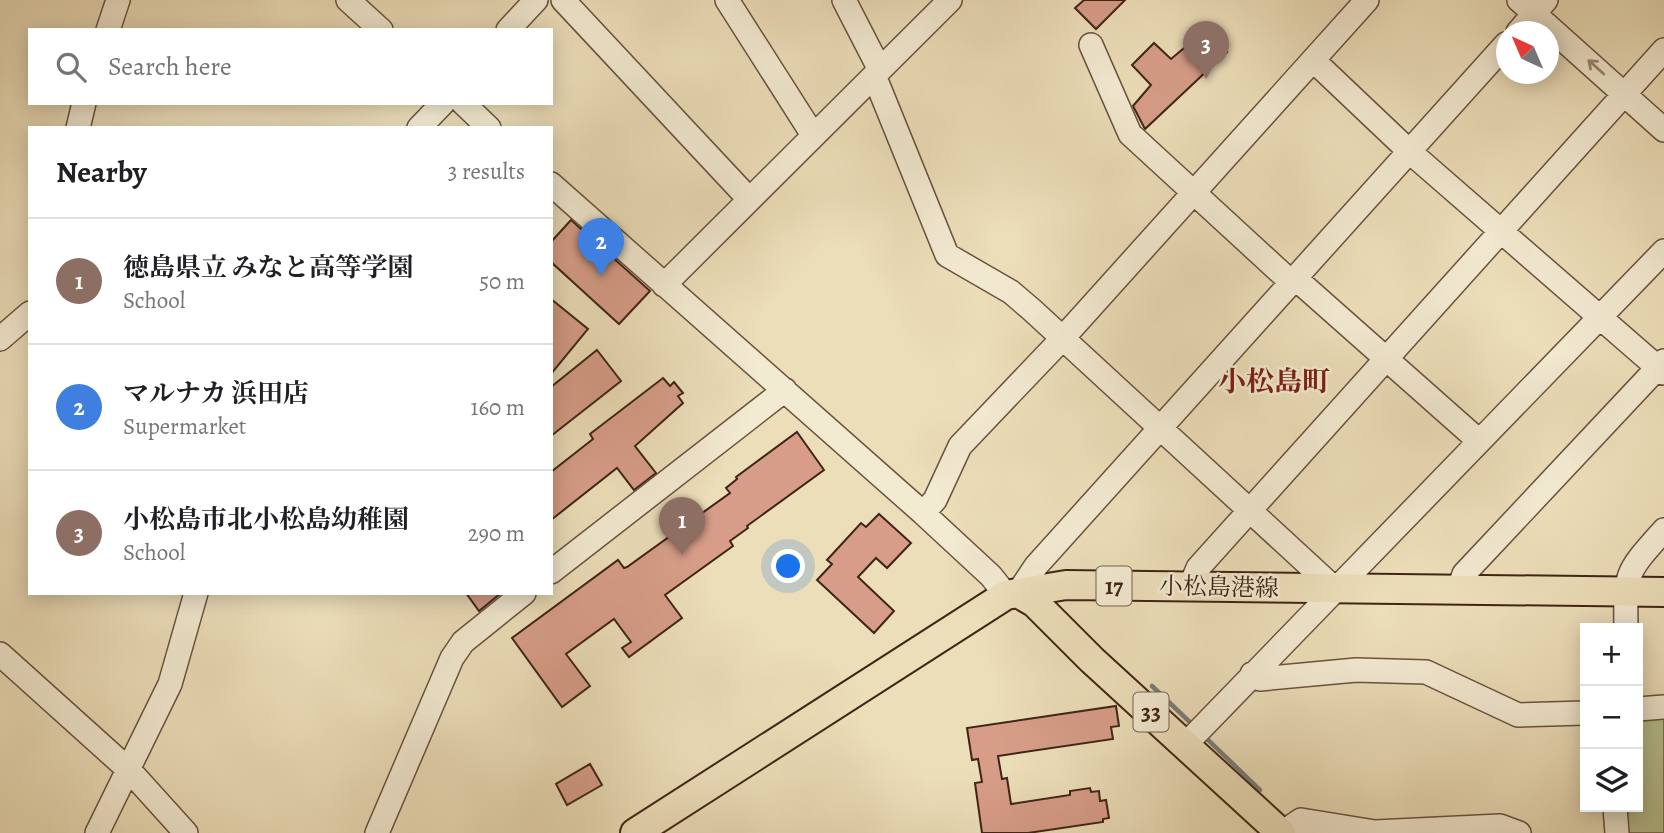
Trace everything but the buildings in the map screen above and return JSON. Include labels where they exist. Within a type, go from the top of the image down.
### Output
[{"type":"main road","name":"小松島港線","points":[[635,833],[1012,594],[1066,585],[1664,592]]},
{"type":"main road","name":"33","points":[[1012,594],[1035,604],[1092,660],[1194,735],[1282,833]]},
{"type":"street","points":[[348,0],[379,28]]},
{"type":"street","points":[[511,28],[537,0]]},
{"type":"street","points":[[563,0],[749,199]]},
{"type":"street","points":[[727,0],[813,135]]},
{"type":"street","points":[[844,0],[947,255],[1011,292],[1251,509],[1335,589]]},
{"type":"street","points":[[664,285],[950,0]]},
{"type":"street","points":[[923,513],[935,500],[960,446],[1062,339],[1367,0]]},
{"type":"street","points":[[108,28],[111,1]]},
{"type":"street","points":[[1524,21],[1533,5],[1664,130]]},
{"type":"street","points":[[1091,45],[1126,129],[1193,193],[1479,441]]},
{"type":"street","points":[[1190,587],[1198,568],[1664,50]]},
{"type":"street","points":[[553,186],[1012,594],[1496,56]]},
{"type":"street","points":[[1312,60],[1410,152],[1600,320],[1662,367],[1464,573],[1459,588]]},
{"type":"street","points":[[78,126],[84,105]]},
{"type":"street","points":[[421,126],[441,105]]},
{"type":"street","points":[[465,105],[487,126]]},
{"type":"street","points":[[1194,735],[1600,320],[1664,251]]},
{"type":"street","points":[[0,339],[28,315]]},
{"type":"street","points":[[553,570],[785,390]]},
{"type":"street","points":[[1626,623],[1625,590],[1633,565],[1664,530]]},
{"type":"street","points":[[97,833],[130,771],[170,684],[195,595]]},
{"type":"street","points":[[377,833],[452,658],[463,642],[522,595]]},
{"type":"street","points":[[0,654],[130,771],[186,833]]},
{"type":"street","points":[[1252,674],[1260,679],[1356,670],[1426,672],[1518,715],[1580,713]]},
{"type":"street","points":[[1643,709],[1664,707]]},
{"type":"street","points":[[1615,812],[1617,833]]},
{"type":"street","points":[[1282,833],[1301,820],[1375,832],[1500,826],[1519,833]]},
{"type":"green space","points":[[1664,713],[1664,833],[1624,833],[1622,812],[1643,812],[1643,714]]},
{"type":"waterway","points":[[1152,686],[1195,727]]},
{"type":"waterway","points":[[1203,735],[1260,790]]},
{"type":"place","name":"小松島市北小松島幼稚園","points":[[1206,79]]},
{"type":"place","name":"マルナカ 浜田店","points":[[601,276]]},
{"type":"place","name":"徳島県立 みなと高等学園","points":[[682,555]]},
{"type":"district","name":"小松島町","points":[[1274,381]]}]
